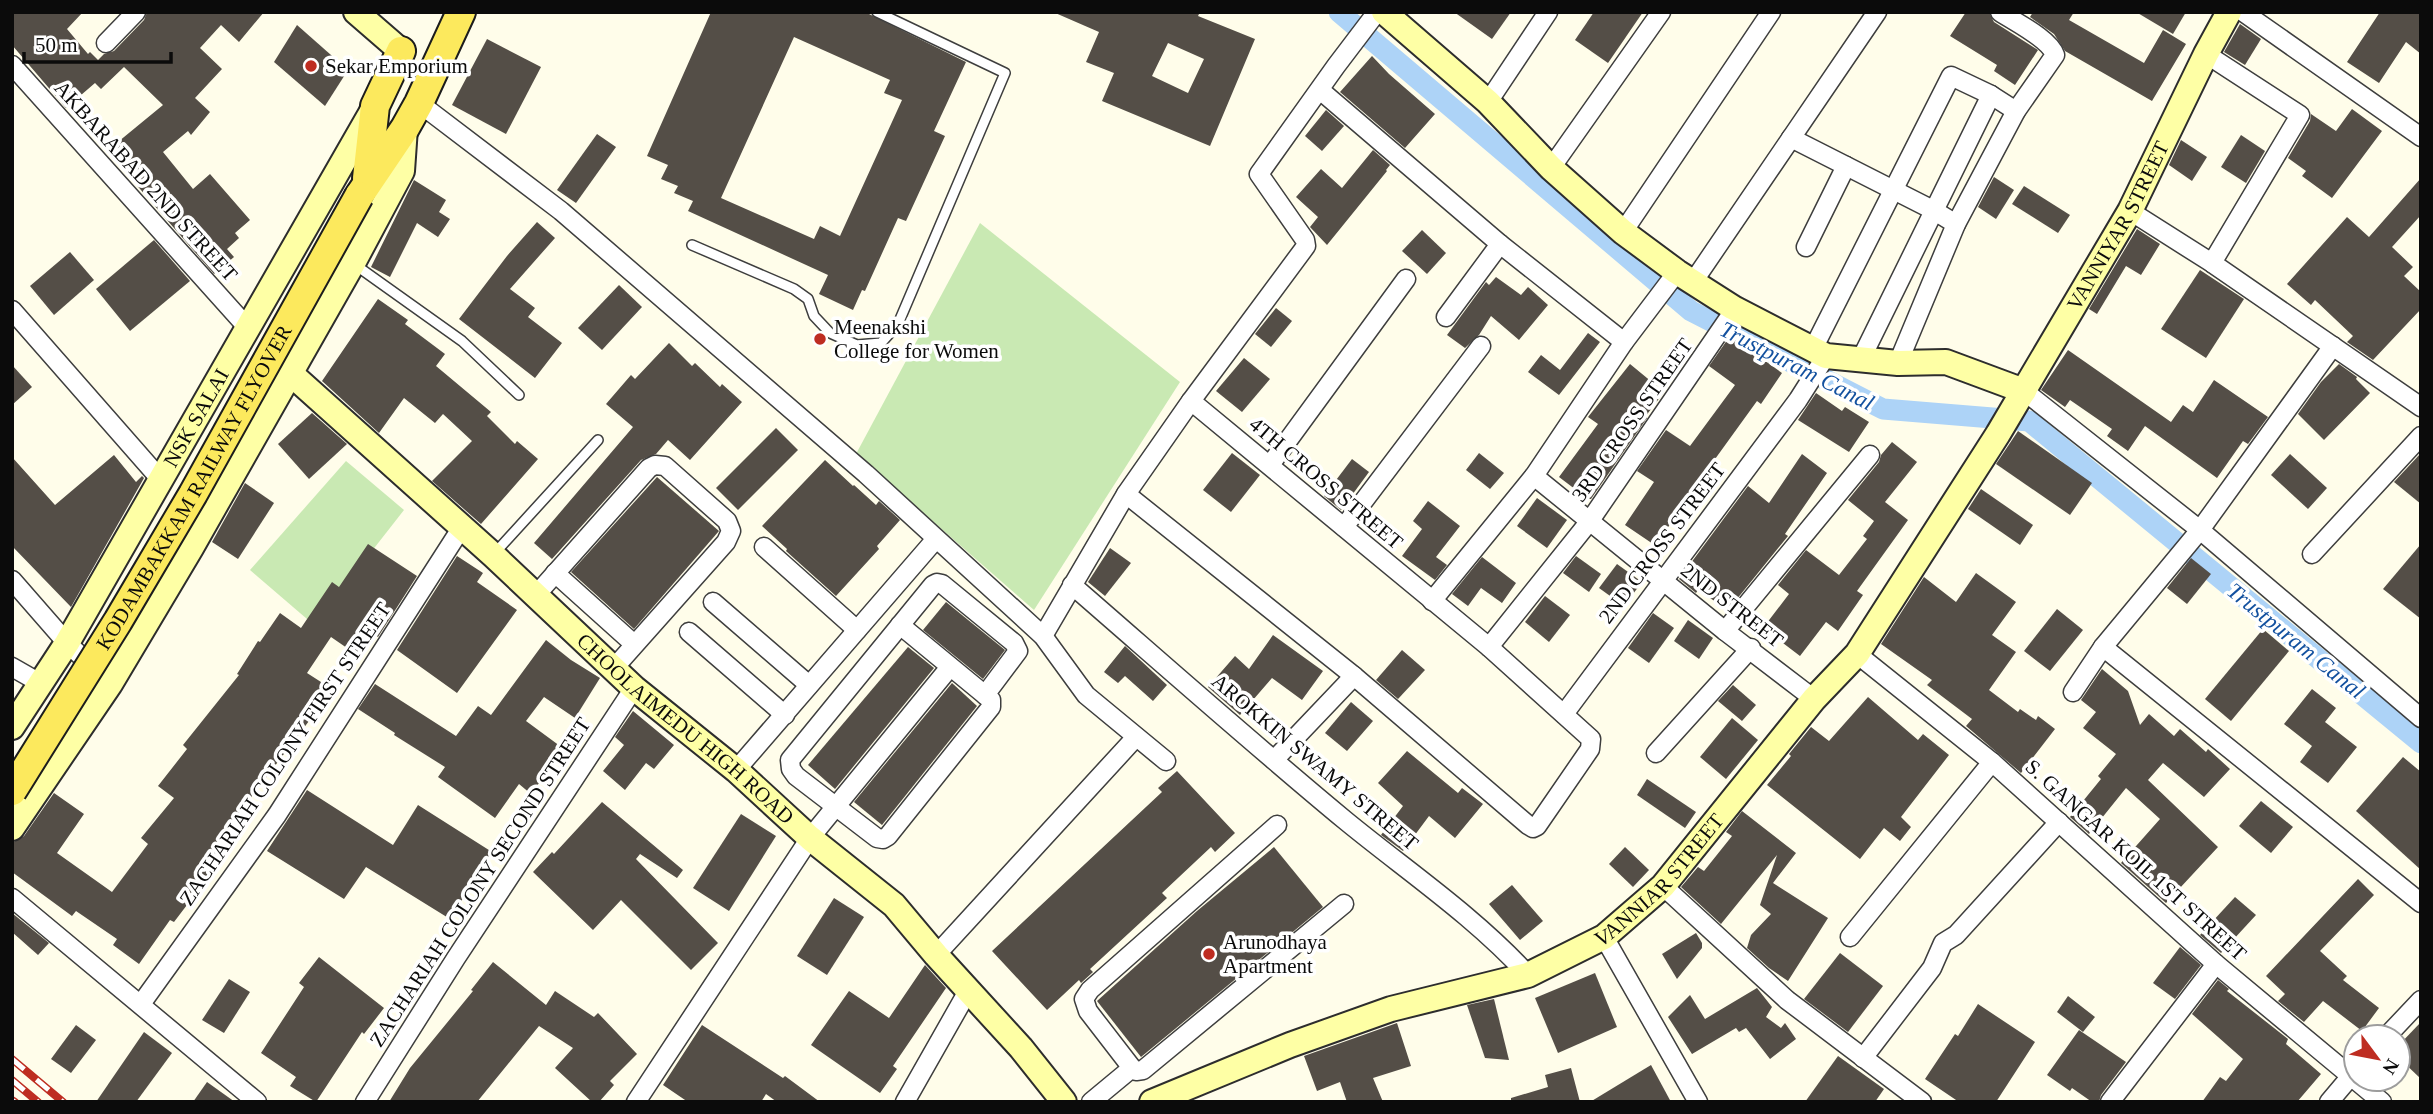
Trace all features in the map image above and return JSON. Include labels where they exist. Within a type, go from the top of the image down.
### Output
[{"type":"main road","name":"KODAMBAKKAM RAILWAY FLYOVER","points":[[12,791],[193,494],[363,188],[405,128],[461,12]]},
{"type":"main road","name":"KODAMBAKKAM RAILWAY FLYOVER","points":[[363,188],[375,106],[401,51]]},
{"type":"street","points":[[106,43],[136,12]]},
{"type":"street","points":[[356,12],[401,51]]},
{"type":"street","points":[[1043,636],[1126,494],[1306,246],[1305,240],[1259,174],[1377,12]]},
{"type":"street","points":[[1384,12],[1488,102],[1551,168],[1623,232],[1685,277],[1735,309],[1820,353],[1898,363],[1946,362],[2024,391],[2200,530],[2420,715]]},
{"type":"street","points":[[1488,102],[1548,12]]},
{"type":"street","points":[[1551,168],[1661,12]]},
{"type":"street","points":[[1623,232],[1771,12]]},
{"type":"street","points":[[1432,601],[1534,476],[1624,342],[1646,314],[1685,277],[1791,138],[1877,12]]},
{"type":"street","points":[[1898,363],[1956,224],[2016,111],[2056,55],[2045,41],[2000,12]]},
{"type":"street","name":"VANNIYAR STREET","points":[[1998,435],[2130,211],[2229,12]]},
{"type":"street","points":[[2243,12],[2419,130]]},
{"type":"street","points":[[2206,54],[2300,115],[2212,263]]},
{"type":"street","name":"AKBARABAD 2ND STREET","points":[[12,65],[247,327]]},
{"type":"street","name":"2ND CROSS STREET","points":[[1564,714],[1798,400],[1893,190],[1951,76],[1991,94]]},
{"type":"street","points":[[1320,90],[1500,244],[1624,342]]},
{"type":"street","points":[[1860,359],[1991,94],[2016,111]]},
{"type":"street","points":[[419,103],[561,211],[866,474],[935,540],[960,558],[1043,636],[1086,695],[1166,761]]},
{"type":"street","name":"NSK SALAI","points":[[12,727],[67,643],[162,481],[247,327],[375,106]]},
{"type":"street","points":[[12,828],[110,684],[191,548],[353,263],[402,171],[405,128]]},
{"type":"street","points":[[1791,138],[1956,224]]},
{"type":"street","points":[[1806,247],[1846,166]]},
{"type":"street","points":[[2130,211],[2212,263],[2421,407]]},
{"type":"street","points":[[1446,317],[1500,244]]},
{"type":"street","points":[[1270,465],[1406,279]]},
{"type":"street","name":"3RD CROSS STREET","points":[[1489,647],[1589,522],[1735,309]]},
{"type":"street","points":[[12,310],[162,481]]},
{"type":"street","points":[[1344,527],[1481,346]]},
{"type":"street","points":[[2073,692],[2103,647],[2200,530],[2333,346]]},
{"type":"street","name":"CHOOLAIMEDU HIGH ROAD","points":[[290,373],[493,555],[634,688],[736,770],[810,838],[894,905],[1021,1048],[1064,1102]]},
{"type":"street","name":"4TH CROSS STREET","points":[[1191,401],[1489,647],[1591,739],[1592,744],[1537,826],[1533,828],[1354,676]]},
{"type":"street","name":"VANNIAR STREET","points":[[1153,1102],[1290,1045],[1391,1009],[1528,975],[1604,937],[1663,886],[1814,699],[1857,654],[1998,435]]},
{"type":"street","points":[[2312,554],[2421,436]]},
{"type":"street","points":[[1724,631],[1870,454]]},
{"type":"street","points":[[536,595],[649,468],[655,465],[665,466],[727,521],[731,531],[726,542],[614,668]]},
{"type":"street","name":"2ND STREET","points":[[1534,476],[1724,631],[1751,648],[1814,699]]},
{"type":"street","points":[[1126,494],[1354,676],[1274,760]]},
{"type":"street","name":"ZACHARIAH COLONY FIRST STREET","points":[[141,1004],[277,815],[462,527]]},
{"type":"street","points":[[736,770],[935,540]]},
{"type":"street","points":[[764,548],[857,630]]},
{"type":"street","points":[[555,573],[634,644]]},
{"type":"street","points":[[12,580],[67,643],[110,684]]},
{"type":"street","points":[[900,625],[991,700],[991,707],[883,839],[877,838],[796,776],[791,769],[790,760],[900,625],[933,585],[937,583],[942,584],[1014,643],[1018,651],[985,695]]},
{"type":"street","name":"AROKKIN SWAMY STREET","points":[[1072,585],[1347,822],[1469,919],[1504,949],[1528,975]]},
{"type":"street","points":[[984,618],[1001,597]]},
{"type":"street","points":[[713,601],[809,685]]},
{"type":"street","points":[[689,632],[785,715]]},
{"type":"street","points":[[2103,647],[2421,903]]},
{"type":"street","points":[[1656,753],[1751,648]]},
{"type":"street","name":"S. GANGAR KOIL 1ST STREET","points":[[1857,654],[1992,762],[2216,964],[2342,1064]]},
{"type":"street","points":[[12,667],[40,683]]},
{"type":"street","points":[[636,1102],[810,838],[950,667]]},
{"type":"street","name":"ZACHARIAH COLONY SECOND STREET","points":[[365,1102],[456,958],[634,688]]},
{"type":"street","points":[[936,955],[1136,737]]},
{"type":"street","points":[[1850,937],[1992,762]]},
{"type":"street","points":[[1864,1058],[1932,968],[1943,943],[1956,935],[2059,822]]},
{"type":"street","points":[[1278,825],[1090,990],[1084,999],[1088,1010],[1132,1068],[1143,1070],[1344,904]]},
{"type":"street","points":[[1663,886],[1787,1000],[1922,1102]]},
{"type":"street","points":[[12,898],[257,1102]]},
{"type":"street","points":[[1604,937],[1698,1102]]},
{"type":"street","points":[[2110,1102],[2216,964]]},
{"type":"street","points":[[905,1102],[968,991]]},
{"type":"street","points":[[2399,1023],[2421,1000]]},
{"type":"street","points":[[1091,1102],[1132,1068]]},
{"type":"street","points":[[2329,1102],[2342,1086]]},
{"type":"lane","points":[[692,245],[794,289],[808,299],[814,316],[830,333],[857,345],[881,342],[898,324],[1005,73],[877,12]]},
{"type":"lane","points":[[353,263],[462,341],[519,395]]},
{"type":"lane","points":[[493,555],[598,440]]},
{"type":"green space","points":[[980,223],[1180,382],[1034,610],[856,454]]},
{"type":"green space","points":[[346,461],[404,510],[314,625],[250,570]]},
{"type":"building","points":[[12,12],[83,12],[67,29],[88,54],[90,52],[98,60],[104,54],[114,51],[144,20],[147,12],[264,12],[239,42],[221,25],[200,48],[222,69],[195,98],[210,112],[191,135],[188,131],[163,152],[193,189],[210,174],[250,220],[235,233],[239,238],[227,249],[234,257],[214,274],[107,151],[163,105],[124,67],[101,89],[95,83],[66,108],[12,45]]},
{"type":"building","points":[[711,12],[865,12],[966,62],[934,131],[945,136],[906,221],[898,218],[865,291],[862,290],[853,310],[819,294],[828,275],[688,211],[693,201],[674,193],[678,186],[661,179],[668,165],[647,156]],"holes":[[[794,37],[890,80],[884,93],[902,100],[840,236],[820,226],[814,239],[721,198]]]},
{"type":"building","points":[[1053,12],[1200,12],[1198,16],[1255,39],[1210,146],[1102,101],[1114,73],[1086,62],[1099,32]],"holes":[[[1168,43],[1204,59],[1188,93],[1152,76]]]},
{"type":"building","points":[[1454,12],[1511,12],[1492,39]]},
{"type":"building","points":[[1594,12],[1643,12],[1608,63],[1575,40]]},
{"type":"building","points":[[1966,12],[1989,12],[1994,22],[2038,50],[2015,85],[1994,71],[1997,65],[1950,36]]},
{"type":"building","points":[[2033,12],[2074,12],[2069,20],[2144,63],[2163,30],[2186,44],[2152,101],[2065,51],[2054,34],[2030,17]]},
{"type":"building","points":[[2136,12],[2186,12],[2173,34]]},
{"type":"building","points":[[2380,12],[2421,12],[2421,54],[2406,42],[2379,83],[2347,62]]},
{"type":"building","points":[[2240,24],[2261,39],[2245,65],[2224,52]]},
{"type":"building","name":"Sekar Emporium","points":[[297,25],[348,70],[325,106],[274,62]]},
{"type":"building","points":[[487,39],[541,67],[506,134],[452,105]]},
{"type":"building","points":[[1372,56],[1435,114],[1405,148],[1340,92]]},
{"type":"building","points":[[2352,109],[2382,131],[2332,198],[2302,176],[2306,171],[2288,158],[2310,121],[2311,114],[2336,131]]},
{"type":"building","points":[[1326,110],[1344,126],[1322,151],[1305,136]]},
{"type":"building","points":[[597,134],[616,147],[576,203],[557,190]]},
{"type":"building","points":[[2241,135],[2265,151],[2246,183],[2221,167]]},
{"type":"building","points":[[2181,140],[2207,157],[2192,181],[2169,165]]},
{"type":"building","points":[[1373,150],[1390,165],[1327,245],[1310,227],[1318,217],[1296,197],[1321,169],[1342,188]]},
{"type":"building","points":[[1994,177],[2014,190],[1996,219],[1978,207]]},
{"type":"building","points":[[2421,178],[2421,215],[2392,247],[2413,267],[2404,276],[2421,292],[2421,309],[2373,360],[2347,342],[2353,336],[2315,300],[2311,305],[2287,284],[2347,217],[2369,237]]},
{"type":"building","points":[[414,180],[446,200],[439,212],[450,219],[438,237],[417,223],[390,277],[371,267]]},
{"type":"building","points":[[2024,186],[2070,215],[2058,233],[2012,204]]},
{"type":"building","points":[[537,222],[555,238],[510,289],[535,308],[528,317],[562,343],[535,378],[459,319]]},
{"type":"building","points":[[2137,229],[2160,244],[2141,275],[2126,266],[2097,314],[2089,309]]},
{"type":"building","points":[[1422,230],[1446,253],[1427,274],[1402,251]]},
{"type":"building","points":[[154,240],[190,281],[130,331],[96,289]]},
{"type":"building","points":[[70,252],[94,280],[54,315],[30,286]]},
{"type":"building","points":[[2200,270],[2244,299],[2206,358],[2161,329]]},
{"type":"building","points":[[1496,277],[1521,295],[1528,287],[1548,305],[1519,340],[1491,316],[1479,335],[1465,348],[1447,335],[1486,282],[1489,285]]},
{"type":"building","points":[[619,285],[642,307],[602,350],[578,328]]},
{"type":"building","points":[[378,299],[408,320],[405,324],[445,354],[436,366],[491,412],[487,416],[515,444],[517,441],[538,459],[481,524],[432,481],[472,441],[443,414],[435,423],[404,398],[379,433],[322,381]]},
{"type":"building","points":[[1276,308],[1292,321],[1271,347],[1255,334]]},
{"type":"building","points":[[1588,333],[1600,342],[1559,395],[1528,372],[1541,355],[1560,370]]},
{"type":"building","points":[[1730,336],[1782,373],[1761,404],[1757,401],[1656,546],[1625,525],[1654,482],[1637,471],[1666,430],[1690,446],[1735,385],[1709,366]]},
{"type":"building","points":[[669,343],[692,366],[695,363],[720,387],[722,384],[742,402],[690,460],[668,440],[656,454],[641,460],[552,559],[534,543],[633,427],[606,404],[631,375],[635,379]]},
{"type":"building","points":[[2068,350],[2171,422],[2183,405],[2193,412],[2214,380],[2268,417],[2248,444],[2243,441],[2217,478],[2145,426],[2128,451],[2107,436],[2112,429],[2070,400],[2065,407],[2041,390]]},
{"type":"building","points":[[1244,358],[1270,379],[1242,412],[1216,391]]},
{"type":"building","points":[[1630,364],[1664,392],[1591,499],[1588,499],[1559,477],[1598,424],[1588,417]]},
{"type":"building","points":[[2339,364],[2357,377],[2370,393],[2324,440],[2298,414],[2321,382]]},
{"type":"building","points":[[12,365],[32,387],[12,405]]},
{"type":"building","points":[[1816,393],[1842,411],[1845,407],[1869,422],[1849,452],[1798,420]]},
{"type":"building","points":[[312,413],[347,444],[309,479],[278,444]]},
{"type":"building","points":[[776,428],[798,450],[738,510],[716,488]]},
{"type":"building","points":[[2018,431],[2092,483],[2070,515],[1996,464]]},
{"type":"building","points":[[1892,442],[1917,462],[1885,502],[1908,520],[1857,591],[1863,595],[1838,631],[1826,622],[1800,656],[1763,628],[1789,594],[1778,585],[1806,550],[1839,575],[1867,539],[1863,536],[1874,521],[1848,500]]},
{"type":"building","points":[[1232,453],[1260,475],[1231,512],[1203,490]]},
{"type":"building","points":[[1479,453],[1504,473],[1490,489],[1466,470]]},
{"type":"building","points":[[2421,453],[2421,504],[2394,482]]},
{"type":"building","points":[[1802,454],[1827,473],[1785,534],[1788,536],[1728,610],[1698,590],[1696,593],[1679,579],[1748,486],[1769,503]]},
{"type":"building","points":[[2290,454],[2327,488],[2308,509],[2271,475]]},
{"type":"building","points":[[114,455],[136,482],[142,476],[144,478],[71,607],[12,546],[12,457],[55,505]]},
{"type":"building","points":[[1352,459],[1369,472],[1341,510],[1324,496]]},
{"type":"building","points":[[825,460],[876,505],[879,501],[900,520],[877,546],[879,549],[836,596],[762,526]]},
{"type":"building","points":[[657,477],[719,531],[634,629],[571,572]]},
{"type":"building","points":[[245,483],[274,503],[238,559],[212,542]]},
{"type":"building","points":[[1981,489],[2033,525],[2020,545],[1968,509]]},
{"type":"building","points":[[1537,498],[1567,520],[1547,548],[1517,526]]},
{"type":"building","points":[[1428,501],[1460,526],[1436,557],[1447,565],[1435,580],[1402,556],[1422,529],[1413,521]]},
{"type":"building","points":[[368,544],[417,576],[378,637],[375,635],[360,657],[331,637],[307,673],[335,691],[314,724],[309,721],[214,846],[225,855],[174,922],[170,920],[139,964],[113,945],[117,939],[76,911],[72,916],[12,872],[12,843],[24,836],[54,793],[84,814],[57,853],[112,892],[148,844],[141,838],[174,798],[158,786],[187,749],[183,745],[239,675],[237,674],[258,641],[260,642],[280,613],[301,628],[332,582],[339,587]]},
{"type":"building","points":[[2421,544],[2421,619],[2383,589]]},
{"type":"building","points":[[1110,548],[1131,563],[1105,596],[1088,582]]},
{"type":"building","points":[[457,556],[483,573],[477,582],[517,610],[457,693],[397,650]]},
{"type":"building","points":[[1576,556],[1601,574],[1589,592],[1563,573]]},
{"type":"building","points":[[1482,557],[1516,583],[1502,603],[1481,588],[1468,606],[1452,594]]},
{"type":"building","points":[[2191,558],[2211,574],[2187,604],[2167,588]]},
{"type":"building","points":[[1617,564],[1642,582],[1624,606],[1599,588]]},
{"type":"building","points":[[1976,573],[2016,602],[1992,635],[2016,652],[1989,690],[2018,712],[2020,709],[2036,720],[2038,716],[2055,729],[2021,773],[1966,726],[1972,719],[1927,685],[1932,680],[1881,644],[1924,577],[1956,602]]},
{"type":"building","points":[[1545,596],[1570,615],[1549,642],[1525,622]]},
{"type":"building","points":[[946,602],[1005,650],[983,679],[923,630]]},
{"type":"building","points":[[2057,609],[2083,630],[2050,671],[2024,651]]},
{"type":"building","points":[[1653,613],[1674,628],[1649,663],[1628,648]]},
{"type":"building","points":[[1688,620],[1713,638],[1699,659],[1674,641]]},
{"type":"building","points":[[2263,629],[2289,651],[2231,721],[2205,699]]},
{"type":"building","points":[[1273,635],[1323,671],[1302,700],[1272,678],[1240,715],[1208,687],[1235,656],[1249,669]]},
{"type":"building","points":[[546,640],[600,678],[575,718],[544,697],[526,721],[564,749],[531,794],[519,784],[495,818],[438,777],[445,767],[358,709],[375,684],[456,736],[478,706],[491,715]]},
{"type":"building","points":[[1125,646],[1167,685],[1153,701],[1125,676],[1118,683],[1104,672]]},
{"type":"building","points":[[908,647],[934,668],[835,789],[808,765]]},
{"type":"building","points":[[1402,650],[1425,670],[1398,699],[1376,680]]},
{"type":"building","points":[[2102,669],[2128,691],[2140,725],[2149,714],[2174,736],[2180,729],[2230,769],[2204,797],[2163,763],[2148,780],[2218,847],[2166,903],[2121,863],[2160,819],[2126,788],[2089,834],[2070,817],[2101,779],[2098,776],[2116,754],[2083,728],[2096,712],[2081,700]]},
{"type":"building","points":[[952,683],[977,706],[882,825],[854,802]]},
{"type":"building","points":[[1733,685],[1756,705],[1742,721],[1718,701]]},
{"type":"building","points":[[2312,689],[2336,708],[2325,722],[2357,747],[2328,783],[2300,762],[2312,746],[2284,724]]},
{"type":"building","points":[[1868,697],[1918,740],[1923,734],[1949,755],[1901,817],[1911,827],[1900,841],[1884,828],[1860,859],[1767,785],[1811,727],[1829,741]]},
{"type":"building","points":[[1351,702],[1373,721],[1347,751],[1325,733]]},
{"type":"building","points":[[633,711],[674,745],[654,769],[646,763],[625,790],[603,771],[624,745],[615,737]]},
{"type":"building","points":[[1732,718],[1758,740],[1726,779],[1700,757]]},
{"type":"building","points":[[1407,751],[1458,793],[1462,788],[1483,804],[1455,838],[1429,816],[1403,851],[1381,835],[1403,806],[1378,783]]},
{"type":"building","points":[[2403,757],[2421,772],[2421,870],[2356,811]]},
{"type":"building","points":[[1177,771],[1235,833],[1215,852],[1211,847],[1162,893],[1167,898],[1090,969],[1093,972],[1081,983],[1079,980],[1047,1010],[992,951],[1162,792],[1158,788]]},
{"type":"building","points":[[1647,779],[1696,812],[1685,828],[1637,795]]},
{"type":"building","points":[[307,790],[393,845],[418,805],[492,852],[450,919],[366,867],[344,899],[267,851]]},
{"type":"building","points":[[2261,801],[2293,827],[2271,853],[2239,826]]},
{"type":"building","points":[[602,802],[683,870],[677,878],[640,854],[636,859],[718,943],[691,970],[621,900],[593,930],[533,872],[552,852],[554,854]]},
{"type":"building","points":[[1742,811],[1796,853],[1773,883],[1828,918],[1788,981],[1747,948],[1751,935],[1771,914],[1760,905],[1777,855],[1721,924],[1681,887],[1698,867],[1704,871],[1732,836],[1726,832]]},
{"type":"building","points":[[741,814],[776,836],[729,911],[693,888]]},
{"type":"building","name":"Arunodhaya Apartment","points":[[1274,847],[1323,907],[1141,1057],[1097,1001],[1197,911]]},
{"type":"building","points":[[1625,847],[1649,870],[1633,887],[1609,864]]},
{"type":"building","points":[[2358,879],[2374,895],[2320,951],[2347,976],[2343,980],[2379,1008],[2368,1023],[2352,1023],[2323,1001],[2304,1022],[2278,1001],[2285,994],[2266,976]]},
{"type":"building","points":[[1512,885],[1543,921],[1520,940],[1489,904]]},
{"type":"building","points":[[2235,897],[2256,915],[2221,953],[2200,935]]},
{"type":"building","points":[[834,898],[864,917],[827,975],[797,956]]},
{"type":"building","points":[[12,913],[49,943],[38,955],[12,932]]},
{"type":"building","points":[[1696,933],[1702,948],[1677,979],[1662,954]]},
{"type":"building","points":[[2180,947],[2201,965],[2175,999],[2153,983]]},
{"type":"building","points":[[1840,953],[1883,986],[1848,1032],[1804,999]]},
{"type":"building","points":[[319,957],[384,1008],[364,1034],[362,1032],[316,1102],[290,1086],[296,1077],[261,1053],[304,987],[299,983]]},
{"type":"building","points":[[493,962],[546,1005],[555,991],[594,1017],[598,1013],[637,1054],[610,1081],[614,1085],[599,1102],[592,1102],[555,1068],[573,1048],[539,1026],[477,1102],[389,1102],[410,1068],[473,991],[471,990]]},
{"type":"building","points":[[925,965],[946,988],[893,1066],[897,1069],[880,1093],[811,1045],[849,991],[889,1018]]},
{"type":"building","points":[[1595,973],[1617,1027],[1558,1053],[1535,998]]},
{"type":"building","points":[[229,979],[250,992],[224,1033],[202,1020]]},
{"type":"building","points":[[2218,980],[2229,989],[2227,991],[2288,1039],[2286,1044],[2321,1074],[2297,1102],[2202,1102],[2220,1077],[2226,1081],[2243,1059],[2192,1014]]},
{"type":"building","points":[[1757,988],[1772,1007],[1766,1017],[1781,1028],[1785,1023],[1796,1039],[1770,1059],[1746,1028],[1739,1032],[1736,1028],[1692,1054],[1668,1017],[1690,995],[1705,1019]]},
{"type":"building","points":[[2068,996],[2095,1017],[2083,1032],[2057,1012]]},
{"type":"building","points":[[1494,999],[1509,1060],[1485,1058],[1467,1005]]},
{"type":"building","points":[[1978,1004],[2035,1042],[1996,1102],[1959,1102],[1925,1079],[1955,1034],[1958,1036]]},
{"type":"building","points":[[2421,1022],[2421,1079],[2412,1070],[2412,1031]]},
{"type":"building","points":[[1397,1023],[1411,1066],[1373,1078],[1383,1102],[1347,1102],[1340,1082],[1317,1091],[1304,1056]]},
{"type":"building","points":[[76,1025],[96,1040],[71,1073],[51,1059]]},
{"type":"building","points":[[702,1025],[783,1078],[785,1076],[820,1102],[777,1102],[766,1094],[761,1102],[688,1102],[663,1085]]},
{"type":"building","points":[[2079,1030],[2126,1062],[2101,1095],[2099,1102],[2092,1102],[2072,1088],[2070,1091],[2047,1075]]},
{"type":"building","points":[[144,1032],[172,1053],[136,1102],[96,1102]]},
{"type":"building","points":[[1838,1056],[1884,1089],[1875,1102],[1805,1102]]},
{"type":"building","points":[[1651,1065],[1671,1102],[1590,1102]]},
{"type":"building","points":[[1571,1068],[1580,1102],[1511,1102],[1511,1098],[1548,1087],[1545,1075]]},
{"type":"building","points":[[207,1082],[235,1102],[193,1102]]},
{"type":"waterway","name":"Trustpuram Canal","points":[[1339,12],[1691,311],[1883,409],[2029,421],[2421,743]]},
{"type":"railway","points":[[12,1059],[63,1102]]},
{"type":"railway","points":[[12,1080],[38,1102]]},
{"type":"place","name":"Sekar Emporium","points":[[311,66]]},
{"type":"place","name":"Meenakshi College for Women","points":[[820,339]]},
{"type":"place","name":"Arunodhaya Apartment","points":[[1209,954]]}]
